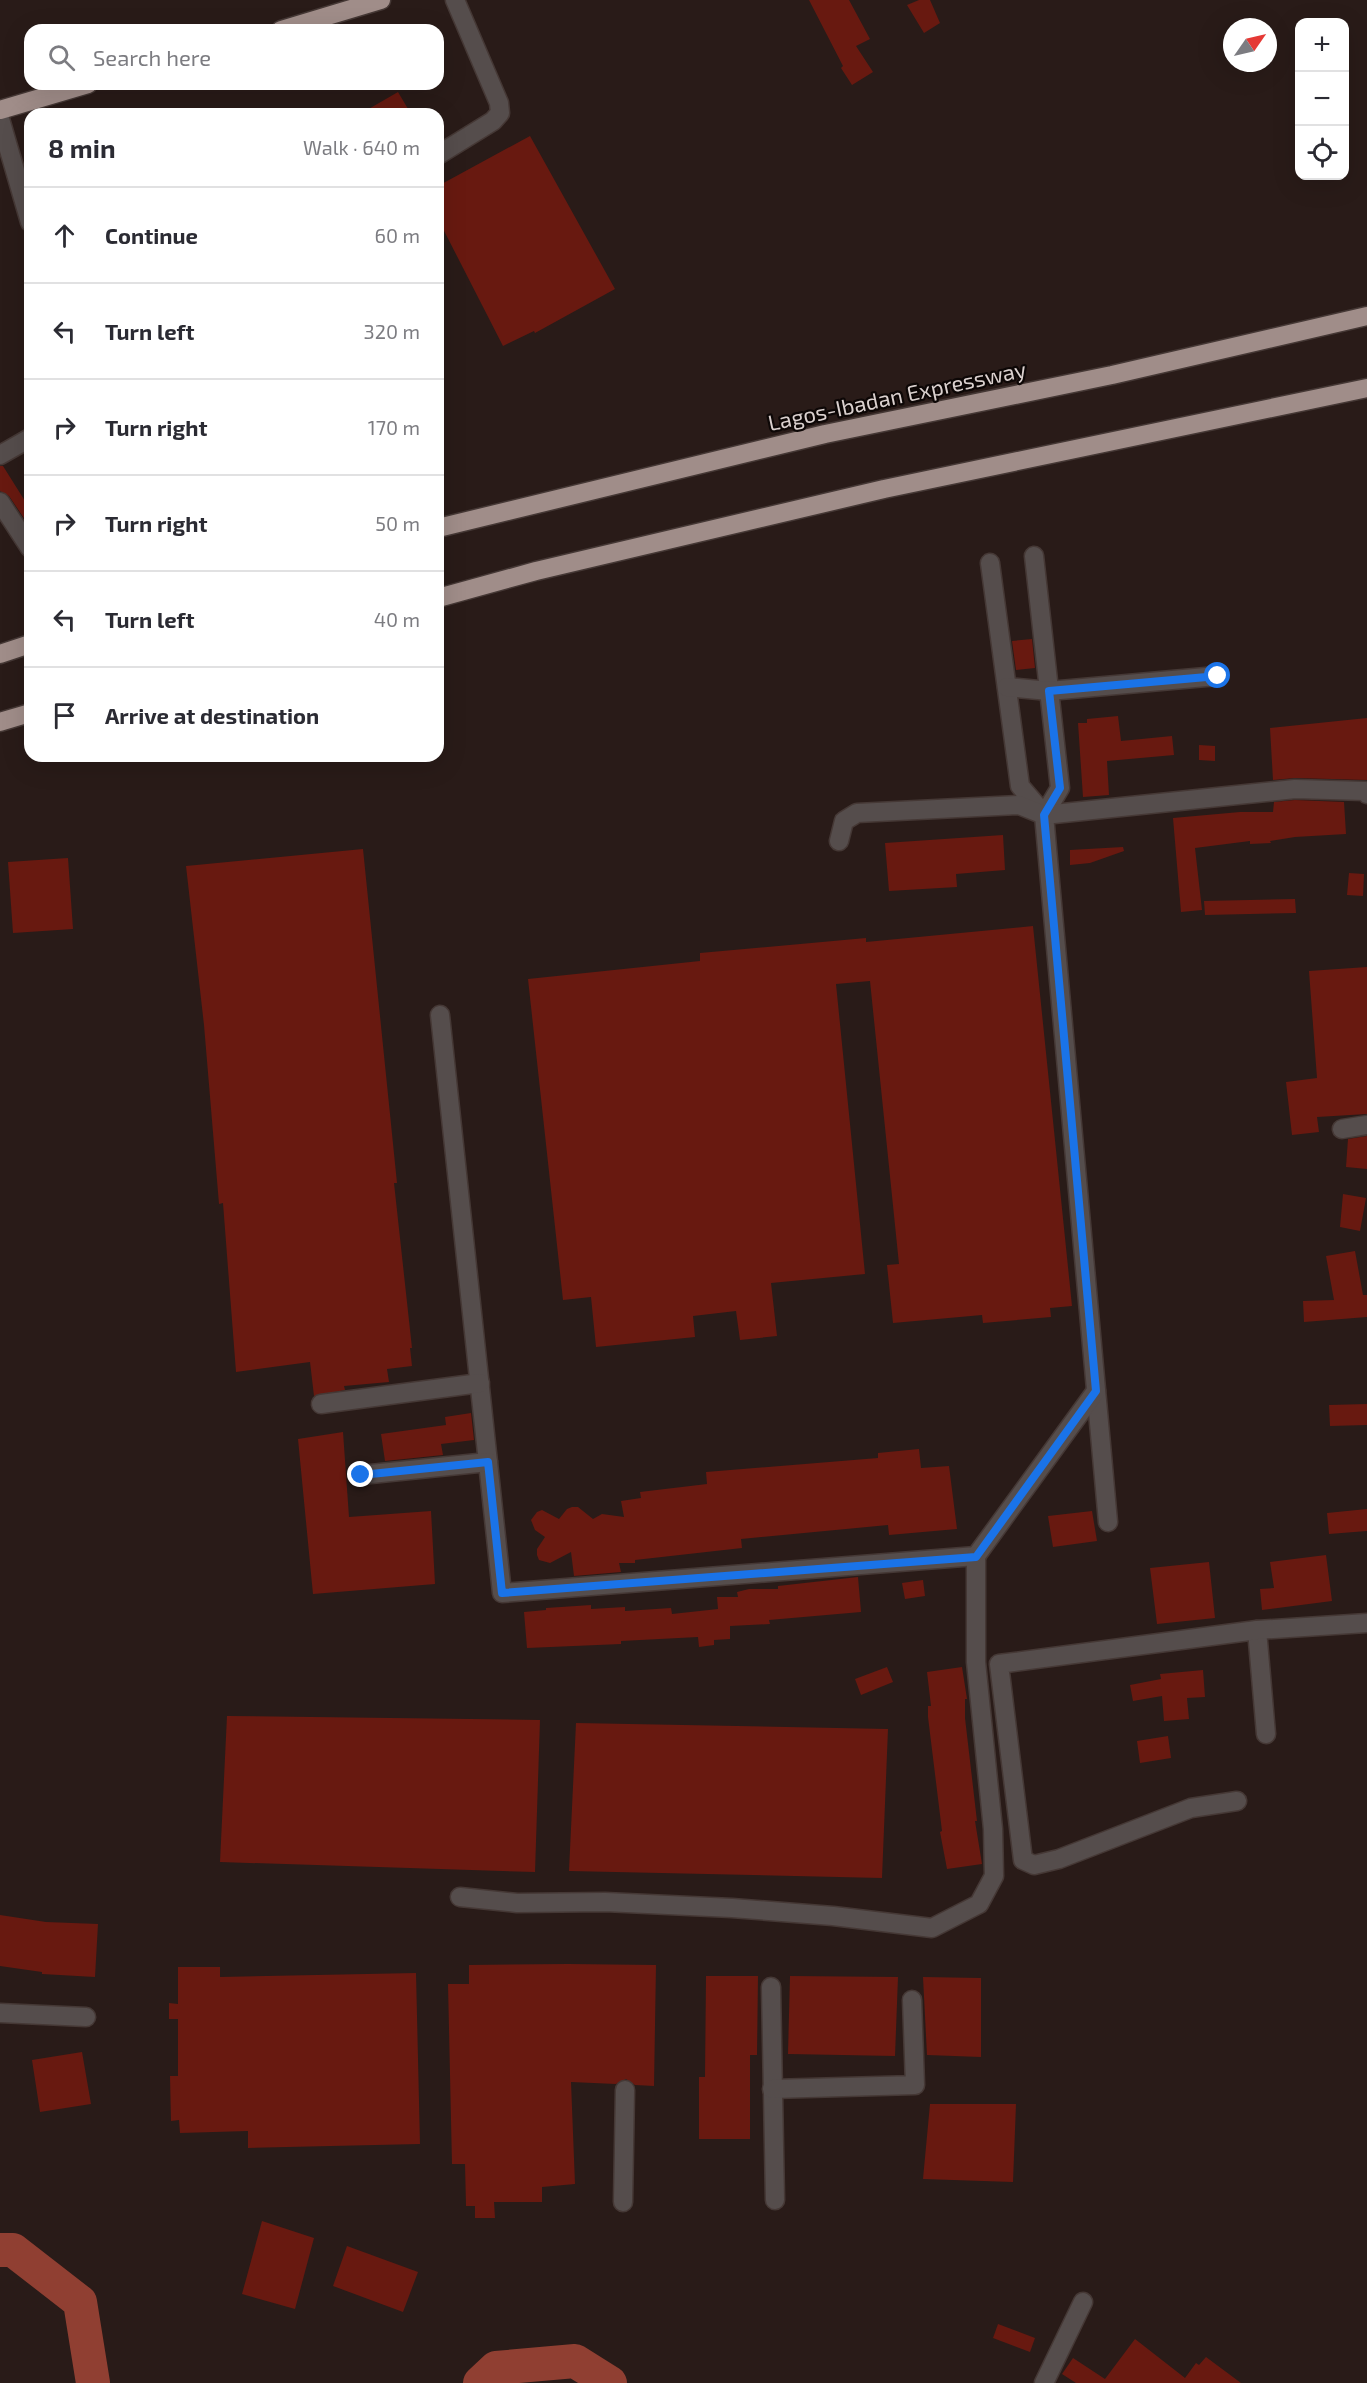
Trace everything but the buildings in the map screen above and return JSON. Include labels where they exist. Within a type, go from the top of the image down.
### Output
[{"type":"highway","points":[[301,24],[381,0]]},
{"type":"highway","points":[[0,110],[68,90]]},
{"type":"highway","name":"Lagos-Ibadan Expressway","points":[[444,527],[825,434],[1112,375],[1367,315]]},
{"type":"highway","points":[[444,596],[536,571],[884,489],[1367,388]]},
{"type":"highway","points":[[0,654],[24,646]]},
{"type":"highway","points":[[0,722],[24,715]]},
{"type":"lane","points":[[444,151],[493,121],[500,113],[499,103],[455,0]]},
{"type":"lane","points":[[0,118],[24,201]]},
{"type":"lane","points":[[0,455],[24,441]]},
{"type":"lane","points":[[0,502],[24,539]]},
{"type":"lane","points":[[1034,556],[1060,788],[1044,815]]},
{"type":"lane","points":[[990,563],[1020,786],[1044,815],[1108,1522]]},
{"type":"lane","points":[[1007,687],[1049,691],[1218,676]]},
{"type":"lane","points":[[839,841],[844,821],[857,813],[1018,805],[1044,815],[1294,789],[1365,791],[1367,794]]},
{"type":"lane","points":[[440,1015],[502,1593],[976,1557]]},
{"type":"lane","points":[[1342,1129],[1367,1125]]},
{"type":"lane","points":[[321,1404],[480,1383]]},
{"type":"lane","points":[[460,1897],[517,1903],[606,1902],[732,1908],[833,1916],[932,1928],[979,1904],[994,1876],[993,1829],[976,1662],[976,1557],[1096,1391]]},
{"type":"lane","points":[[361,1475],[488,1462]]},
{"type":"lane","points":[[1237,1801],[1191,1808],[1059,1859],[1034,1865],[1023,1860],[999,1664],[1257,1630],[1367,1623]]},
{"type":"lane","points":[[1257,1630],[1266,1734]]},
{"type":"lane","points":[[771,1987],[776,2200]]},
{"type":"lane","points":[[772,2089],[915,2085],[912,2000]]},
{"type":"lane","points":[[0,2013],[86,2017]]},
{"type":"lane","points":[[623,2202],[625,2090]]},
{"type":"lane","points":[[1044,2383],[1083,2302]]},
{"type":"waterway","points":[[0,2250],[13,2250],[80,2302],[93,2383]]},
{"type":"waterway","points":[[480,2383],[496,2368],[575,2361],[610,2383]]},
{"type":"route","points":[[361,1475],[488,1462],[502,1593],[976,1557],[1096,1391],[1044,815],[1060,788],[1049,691],[1218,676]]}]
